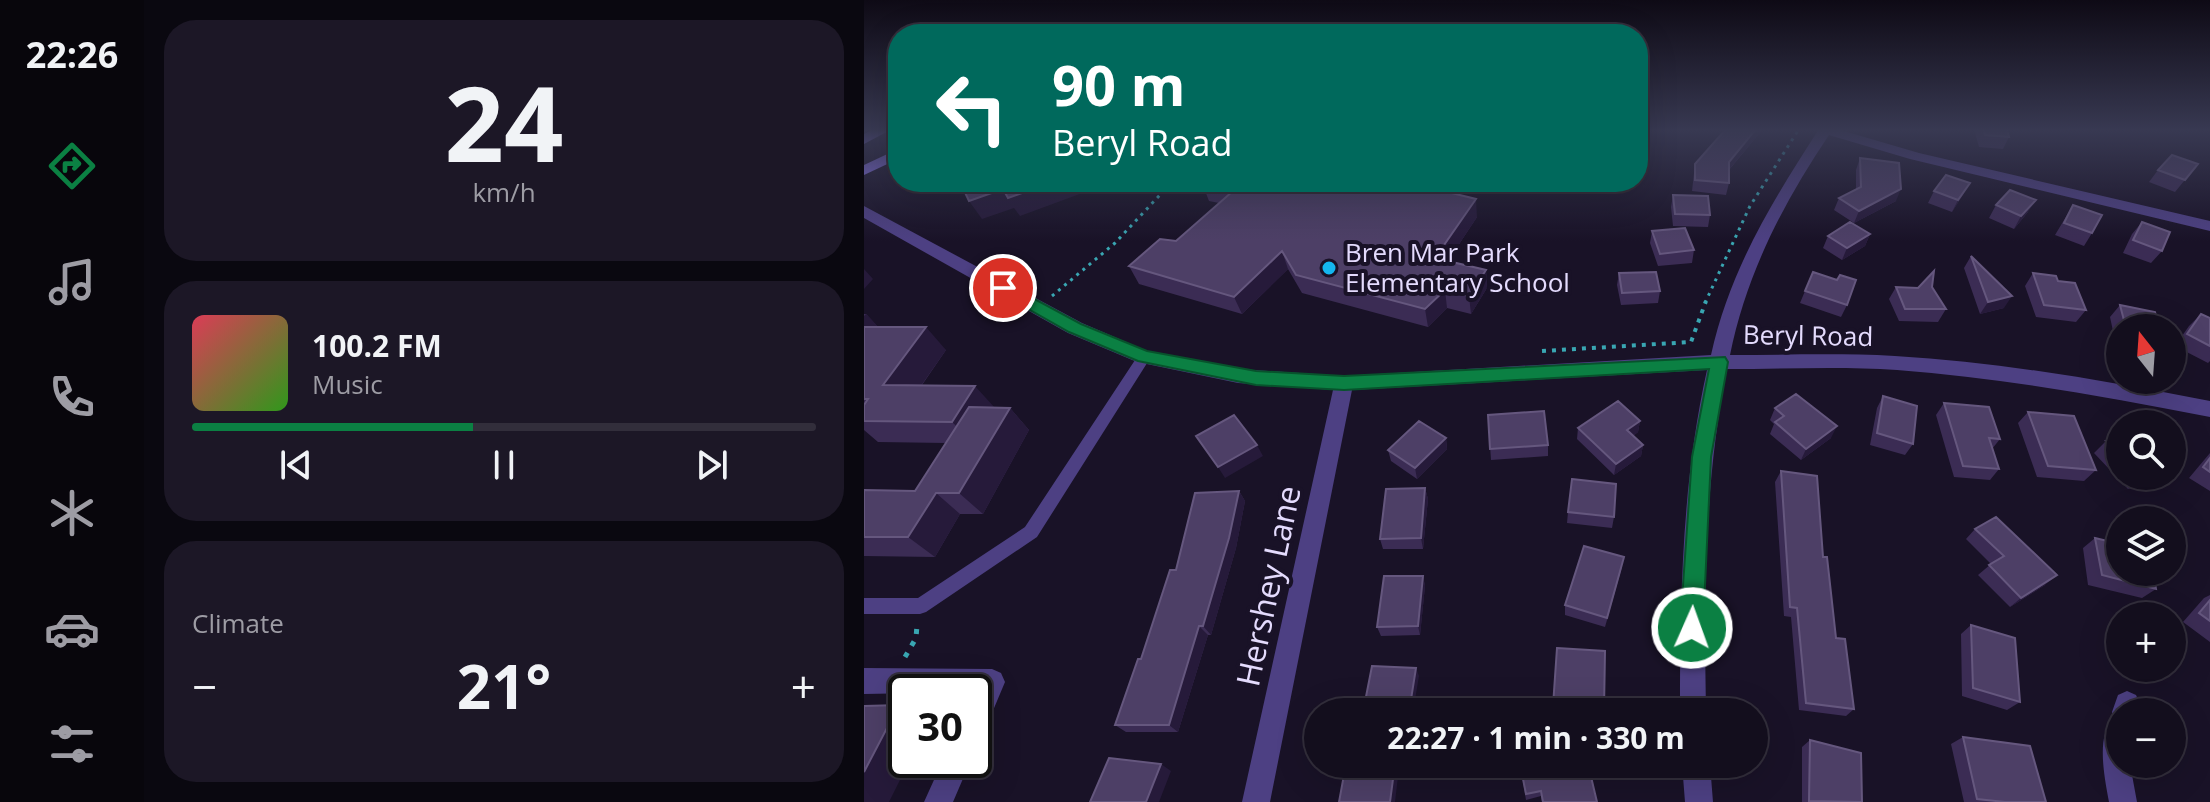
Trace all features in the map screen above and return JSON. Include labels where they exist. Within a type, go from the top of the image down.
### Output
[{"type":"street","points":[[1693,698],[1695,541],[1702,457],[1719,362],[1741,287],[1764,229],[1801,166]]},
{"type":"street","points":[[1959,166],[2210,226]]},
{"type":"street","name":"Beryl Road","points":[[864,211],[1075,328],[1144,357],[1256,378],[1344,383],[1719,362],[1894,363],[2085,385],[2210,409]]},
{"type":"street","name":"Hershey Lane","points":[[1256,802],[1344,383]]},
{"type":"street","points":[[864,681],[888,681]]},
{"type":"street","points":[[938,802],[949,778]]},
{"type":"street","points":[[1697,778],[1699,802]]},
{"type":"street","points":[[2119,778],[2123,802]]},
{"type":"lane","points":[[864,606],[920,606],[1031,532],[1144,357]]},
{"type":"path","points":[[1531,352],[1691,342],[1740,218],[1772,166]]},
{"type":"path","points":[[1037,306],[1092,267],[1164,192]]},
{"type":"path","points":[[904,658],[916,638],[920,606]]},
{"type":"building","points":[[1695,166],[1729,166],[1729,183],[1695,180]]},
{"type":"building","points":[[1860,166],[1899,166],[1901,189],[1859,211],[1839,198],[1861,187]]},
{"type":"building","points":[[2161,166],[2196,166],[2185,180],[2158,170]]},
{"type":"building","points":[[1946,175],[1970,183],[1958,200],[1934,191]]},
{"type":"building","points":[[2010,190],[2036,200],[2021,216],[1996,205]]},
{"type":"building","points":[[965,192],[994,192],[969,201]]},
{"type":"building","points":[[1005,192],[1025,192],[1008,198]]},
{"type":"building","points":[[1232,192],[1447,192],[1476,199],[1435,258],[1486,270],[1469,296],[1445,290],[1425,309],[1296,275],[1282,251],[1234,297],[1129,266],[1160,239],[1176,241]]},
{"type":"building","points":[[1673,195],[1708,196],[1710,215],[1675,214]]},
{"type":"building","points":[[2073,205],[2102,215],[2092,233],[2064,223]]},
{"type":"building","points":[[1850,222],[1870,234],[1847,248],[1828,236]]},
{"type":"building","points":[[2142,222],[2170,232],[2162,251],[2133,240]]},
{"type":"building","points":[[1685,228],[1694,250],[1660,254],[1652,231]]},
{"type":"building","points":[[1971,256],[2012,296],[1988,302]]},
{"type":"building","points":[[1934,271],[1932,287],[1946,309],[1905,309],[1896,287],[1918,288]]},
{"type":"building","points":[[1656,272],[1660,291],[1622,293],[1619,273]]},
{"type":"building","points":[[1813,272],[1837,280],[1840,275],[1856,280],[1847,305],[1805,291]]},
{"type":"building","points":[[2033,273],[2056,276],[2058,281],[2075,283],[2086,310],[2044,305]]},
{"type":"building","points":[[2120,305],[2156,314],[2122,314]]},
{"type":"building","points":[[2201,314],[2210,318],[2210,346],[2187,334]]},
{"type":"building","points":[[864,327],[926,327],[883,385],[975,386],[952,422],[864,421],[864,405],[868,399],[864,399]]},
{"type":"building","points":[[1796,394],[1837,426],[1806,449],[1775,422],[1784,416],[1775,408]]},
{"type":"building","points":[[1883,396],[1917,406],[1913,444],[1877,433]]},
{"type":"building","points":[[1618,401],[1640,421],[1627,430],[1643,445],[1616,464],[1578,428]]},
{"type":"building","points":[[1944,403],[1989,407],[2000,439],[1989,438],[1999,469],[1963,466]]},
{"type":"building","points":[[969,407],[1010,408],[959,493],[936,493],[908,537],[864,537],[864,490],[915,491]]},
{"type":"building","points":[[1544,411],[1548,445],[1490,449],[1488,415]]},
{"type":"building","points":[[2028,412],[2074,416],[2096,470],[2048,466]]},
{"type":"building","points":[[1234,415],[1257,445],[1218,467],[1196,436]]},
{"type":"building","points":[[1419,421],[1446,438],[1415,468],[1388,450]]},
{"type":"building","points":[[2210,458],[2210,472],[2203,467]]},
{"type":"building","points":[[1781,471],[1817,476],[1823,557],[1827,557],[1836,638],[1845,639],[1854,709],[1806,703],[1797,608],[1790,607]]},
{"type":"building","points":[[1572,479],[1616,484],[1614,517],[1568,512]]},
{"type":"building","points":[[1425,488],[1421,538],[1380,539],[1386,489]]},
{"type":"building","points":[[1239,491],[1229,538],[1203,626],[1199,626],[1169,725],[1115,725],[1138,659],[1141,659],[1170,570],[1176,570],[1195,493]]},
{"type":"building","points":[[1996,517],[2057,575],[2021,598],[1989,565],[2004,556],[1975,529]]},
{"type":"building","points":[[2095,538],[2106,541],[2106,576],[2102,575]]},
{"type":"building","points":[[1584,546],[1624,557],[1607,618],[1565,605]]},
{"type":"building","points":[[1384,576],[1423,576],[1418,626],[1377,627]]},
{"type":"building","points":[[2210,600],[2210,621],[2199,613]]},
{"type":"building","points":[[1971,625],[2015,638],[2020,702],[1973,688]]},
{"type":"building","points":[[1557,648],[1605,651],[1604,698],[1554,698]]},
{"type":"building","points":[[1372,666],[1416,668],[1411,698],[1366,698]]},
{"type":"building","points":[[888,705],[888,726],[864,772],[864,706]]},
{"type":"building","points":[[1963,737],[2030,746],[2046,802],[1977,799]]},
{"type":"building","points":[[1810,740],[1861,753],[1862,802],[1809,801]]},
{"type":"building","points":[[1109,758],[1161,764],[1146,802],[1090,802]]},
{"type":"building","points":[[1343,778],[1393,778],[1390,802],[1339,802]]},
{"type":"building","points":[[1523,778],[1591,778],[1597,802],[1543,802],[1541,791],[1526,794]]},
{"type":"place","name":"Bren Mar Park Elementary School","points":[[1329,268]]},
{"type":"route","points":[[1003,288],[1075,328],[1144,357],[1256,378],[1344,383],[1719,362],[1702,457],[1692,628]]}]
